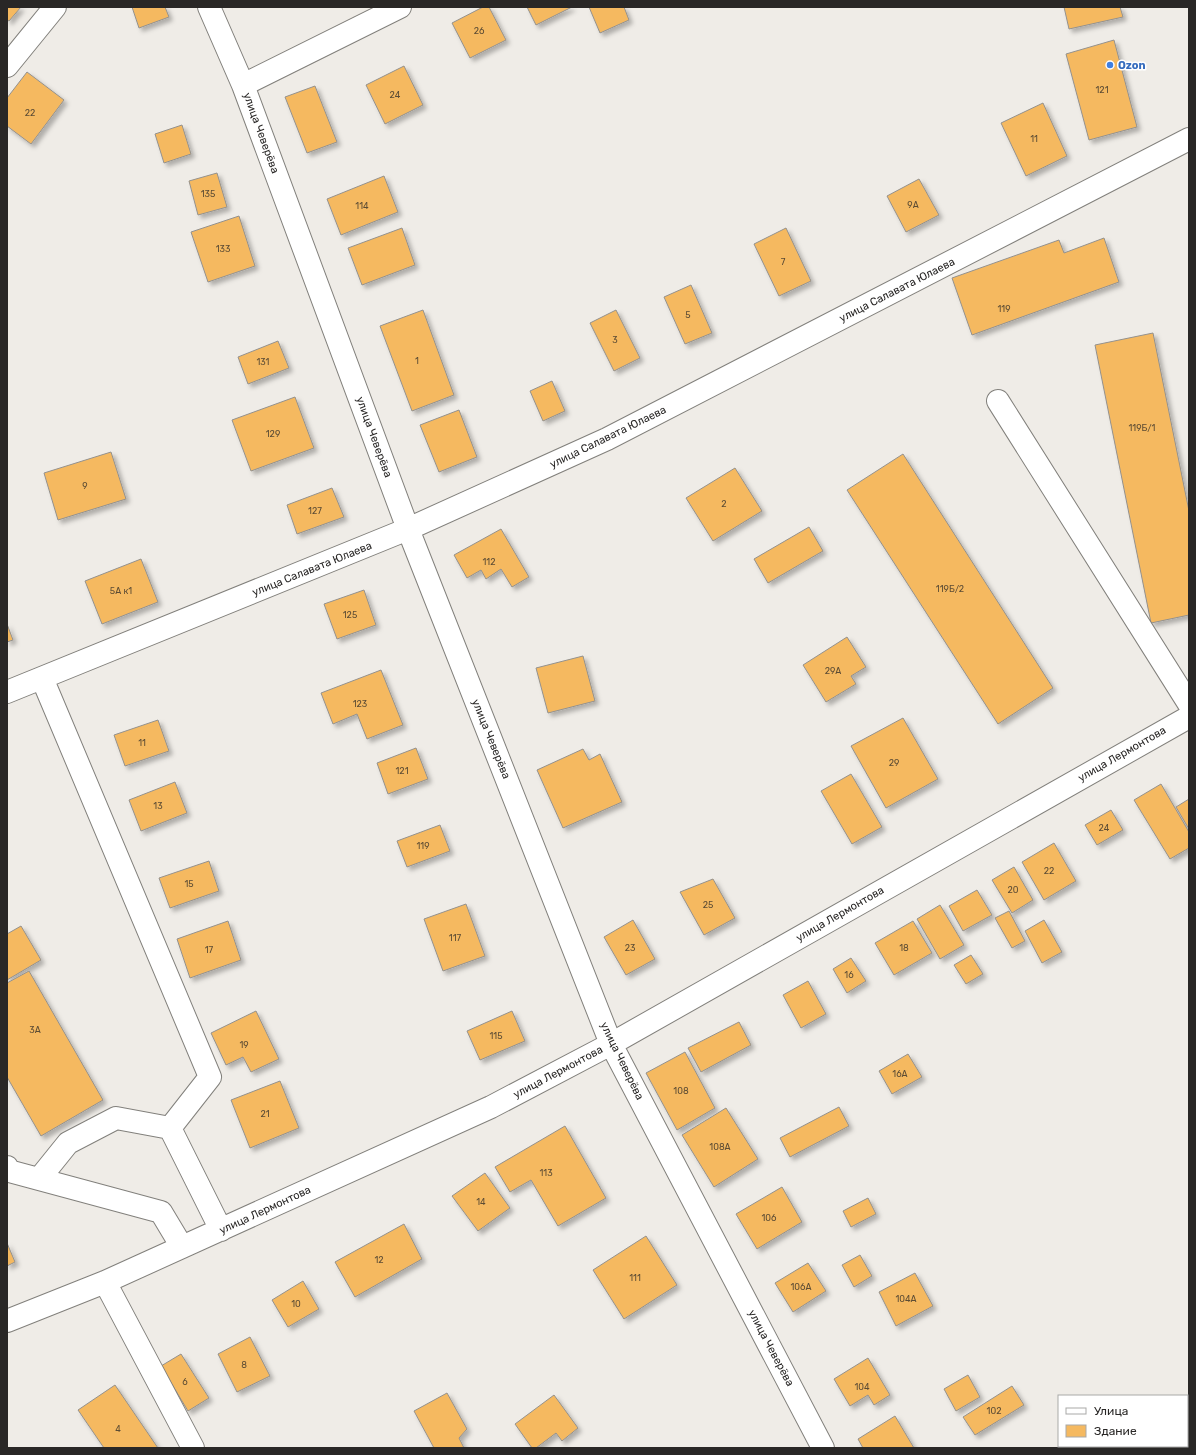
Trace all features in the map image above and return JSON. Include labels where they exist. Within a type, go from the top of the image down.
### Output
[{"type":"street","points":[[7,66],[55,7]]},
{"type":"street","name":"улица Чеверёва","points":[[209,7],[243,85],[408,529],[611,1044],[823,1448]]},
{"type":"street","points":[[243,85],[400,7]]},
{"type":"street","name":"улица Салавата Юлаева","points":[[7,692],[408,529],[608,439],[1189,140]]},
{"type":"street","points":[[998,401],[1189,704]]},
{"type":"street","points":[[42,678],[210,1078],[170,1128]]},
{"type":"street","name":"улица Лермонтова","points":[[7,1322],[105,1282],[491,1107],[611,1044],[1189,717]]},
{"type":"street","points":[[39,1179],[68,1143],[116,1118],[170,1128]]},
{"type":"street","points":[[170,1128],[221,1230]]},
{"type":"street","points":[[7,1167],[9,1171],[161,1212],[182,1247]]},
{"type":"street","points":[[105,1282],[193,1448]]},
{"type":"building","points":[[7,7],[21,7],[9,21],[7,20]]},
{"type":"building","points":[[132,7],[165,7],[169,17],[139,28]]},
{"type":"building","points":[[483,7],[489,7],[506,40],[470,58],[452,23]]},
{"type":"building","points":[[527,7],[572,7],[536,25]]},
{"type":"building","points":[[589,7],[624,7],[629,20],[600,33]]},
{"type":"building","points":[[1064,7],[1120,7],[1123,17],[1069,29]]},
{"type":"building","points":[[1114,40],[1137,127],[1089,140],[1066,54]]},
{"type":"building","points":[[404,66],[423,105],[385,124],[366,85]]},
{"type":"building","points":[[27,72],[64,100],[31,144],[7,126],[7,98]]},
{"type":"building","points":[[315,86],[337,142],[307,153],[285,97]]},
{"type":"building","points":[[1043,103],[1067,156],[1026,176],[1001,123]]},
{"type":"building","points":[[182,125],[191,154],[164,163],[155,134]]},
{"type":"building","points":[[217,173],[227,207],[198,215],[189,181]]},
{"type":"building","points":[[384,176],[398,212],[341,235],[327,199]]},
{"type":"building","points":[[919,179],[939,215],[906,232],[887,196]]},
{"type":"building","points":[[239,216],[255,266],[208,282],[191,232]]},
{"type":"building","points":[[402,228],[415,265],[362,285],[348,248]]},
{"type":"building","points":[[786,228],[811,281],[779,296],[754,244]]},
{"type":"building","points":[[1104,238],[1119,282],[972,335],[952,278],[1059,240],[1064,253]]},
{"type":"building","points":[[691,285],[712,333],[685,344],[664,297]]},
{"type":"building","points":[[423,310],[454,395],[412,411],[380,326]]},
{"type":"building","points":[[616,310],[640,358],[614,371],[590,323]]},
{"type":"building","points":[[1153,333],[1189,511],[1189,615],[1151,623],[1095,345]]},
{"type":"building","points":[[278,341],[289,368],[248,384],[238,357]]},
{"type":"building","points":[[552,381],[565,411],[543,421],[530,391]]},
{"type":"building","points":[[295,397],[314,448],[251,471],[232,420]]},
{"type":"building","points":[[459,410],[477,457],[439,472],[420,425]]},
{"type":"building","points":[[111,452],[126,499],[58,520],[44,473]]},
{"type":"building","points":[[903,454],[1053,688],[998,724],[847,490]]},
{"type":"building","points":[[735,468],[762,511],[713,541],[686,498]]},
{"type":"building","points":[[332,488],[344,517],[297,534],[287,505]]},
{"type":"building","points":[[809,527],[823,551],[768,583],[754,559]]},
{"type":"building","points":[[501,529],[529,577],[512,587],[501,569],[486,579],[481,570],[467,578],[454,555]]},
{"type":"building","points":[[141,559],[158,602],[102,624],[85,581]]},
{"type":"building","points":[[364,590],[376,625],[337,639],[324,604]]},
{"type":"building","points":[[7,624],[13,640],[7,642]]},
{"type":"building","points":[[847,637],[866,667],[851,676],[856,684],[826,702],[803,665]]},
{"type":"building","points":[[583,656],[595,701],[548,713],[536,668]]},
{"type":"building","points":[[381,670],[403,725],[367,739],[357,714],[333,724],[321,693]]},
{"type":"building","points":[[903,718],[938,779],[886,808],[851,746]]},
{"type":"building","points":[[158,720],[169,751],[125,766],[114,735]]},
{"type":"building","points":[[416,748],[428,779],[388,794],[377,763]]},
{"type":"building","points":[[583,749],[589,760],[600,754],[622,802],[563,828],[537,770]]},
{"type":"building","points":[[851,774],[882,827],[852,844],[821,791]]},
{"type":"building","points":[[175,782],[187,813],[141,831],[129,800]]},
{"type":"building","points":[[1161,784],[1189,832],[1189,848],[1170,859],[1134,800]]},
{"type":"building","points":[[1189,799],[1189,829],[1176,807]]},
{"type":"building","points":[[1111,810],[1123,830],[1097,845],[1085,825]]},
{"type":"building","points":[[440,825],[450,851],[407,867],[397,841]]},
{"type":"building","points":[[1054,843],[1076,881],[1044,900],[1022,862]]},
{"type":"building","points":[[209,861],[219,891],[170,908],[159,878]]},
{"type":"building","points":[[1014,867],[1033,900],[1012,913],[992,880]]},
{"type":"building","points":[[713,879],[735,918],[704,935],[680,892]]},
{"type":"building","points":[[977,890],[992,915],[963,931],[949,906]]},
{"type":"building","points":[[466,904],[485,956],[443,971],[424,919]]},
{"type":"building","points":[[940,905],[964,945],[940,959],[917,919]]},
{"type":"building","points":[[1009,911],[1025,941],[1012,948],[995,918]]},
{"type":"building","points":[[633,920],[655,959],[626,975],[604,937]]},
{"type":"building","points":[[1044,920],[1062,952],[1042,963],[1025,931]]},
{"type":"building","points":[[228,921],[241,960],[190,978],[177,939]]},
{"type":"building","points":[[913,921],[932,953],[894,975],[875,943]]},
{"type":"building","points":[[21,926],[41,960],[7,980],[7,934]]},
{"type":"building","points":[[971,955],[983,974],[966,984],[954,965]]},
{"type":"building","points":[[851,958],[866,981],[847,993],[833,969]]},
{"type":"building","points":[[29,971],[103,1100],[41,1136],[7,1077],[7,983]]},
{"type":"building","points":[[808,981],[826,1014],[801,1028],[783,995]]},
{"type":"building","points":[[256,1011],[279,1059],[251,1072],[243,1057],[226,1065],[211,1033]]},
{"type":"building","points":[[512,1011],[525,1041],[480,1060],[467,1031]]},
{"type":"building","points":[[739,1022],[751,1045],[701,1072],[688,1048]]},
{"type":"building","points":[[685,1052],[715,1108],[677,1130],[646,1073]]},
{"type":"building","points":[[908,1054],[922,1077],[892,1094],[879,1071]]},
{"type":"building","points":[[280,1081],[299,1128],[250,1148],[231,1100]]},
{"type":"building","points":[[839,1107],[849,1126],[790,1157],[780,1138]]},
{"type":"building","points":[[726,1108],[758,1159],[714,1187],[682,1135]]},
{"type":"building","points":[[565,1126],[606,1198],[558,1226],[531,1180],[510,1192],[495,1167]]},
{"type":"building","points":[[485,1173],[510,1208],[478,1231],[452,1196]]},
{"type":"building","points":[[782,1187],[802,1222],[757,1249],[736,1214]]},
{"type":"building","points":[[868,1198],[876,1214],[851,1227],[843,1211]]},
{"type":"building","points":[[404,1224],[422,1259],[355,1297],[335,1262]]},
{"type":"building","points":[[646,1236],[677,1285],[624,1319],[593,1270]]},
{"type":"building","points":[[7,1243],[15,1262],[7,1266]]},
{"type":"building","points":[[860,1255],[872,1276],[854,1287],[842,1265]]},
{"type":"building","points":[[808,1263],[826,1291],[793,1312],[775,1283]]},
{"type":"building","points":[[915,1273],[933,1306],[896,1326],[879,1292]]},
{"type":"building","points":[[303,1281],[319,1309],[288,1327],[272,1300]]},
{"type":"building","points":[[250,1337],[270,1376],[237,1392],[218,1354]]},
{"type":"building","points":[[181,1354],[209,1398],[188,1411],[161,1366]]},
{"type":"building","points":[[868,1358],[890,1395],[874,1405],[868,1395],[850,1406],[834,1379]]},
{"type":"building","points":[[968,1375],[980,1397],[956,1411],[944,1389]]},
{"type":"building","points":[[115,1385],[158,1448],[104,1448],[78,1410]]},
{"type":"building","points":[[1012,1386],[1024,1405],[975,1435],[963,1417]]},
{"type":"building","points":[[447,1393],[467,1429],[459,1438],[464,1448],[434,1448],[414,1411]]},
{"type":"building","points":[[554,1395],[578,1428],[562,1441],[556,1433],[536,1448],[532,1448],[515,1424]]},
{"type":"building","points":[[895,1416],[914,1448],[863,1448],[858,1439]]},
{"type":"place","name":"Ozon","points":[[1110,65]]}]
